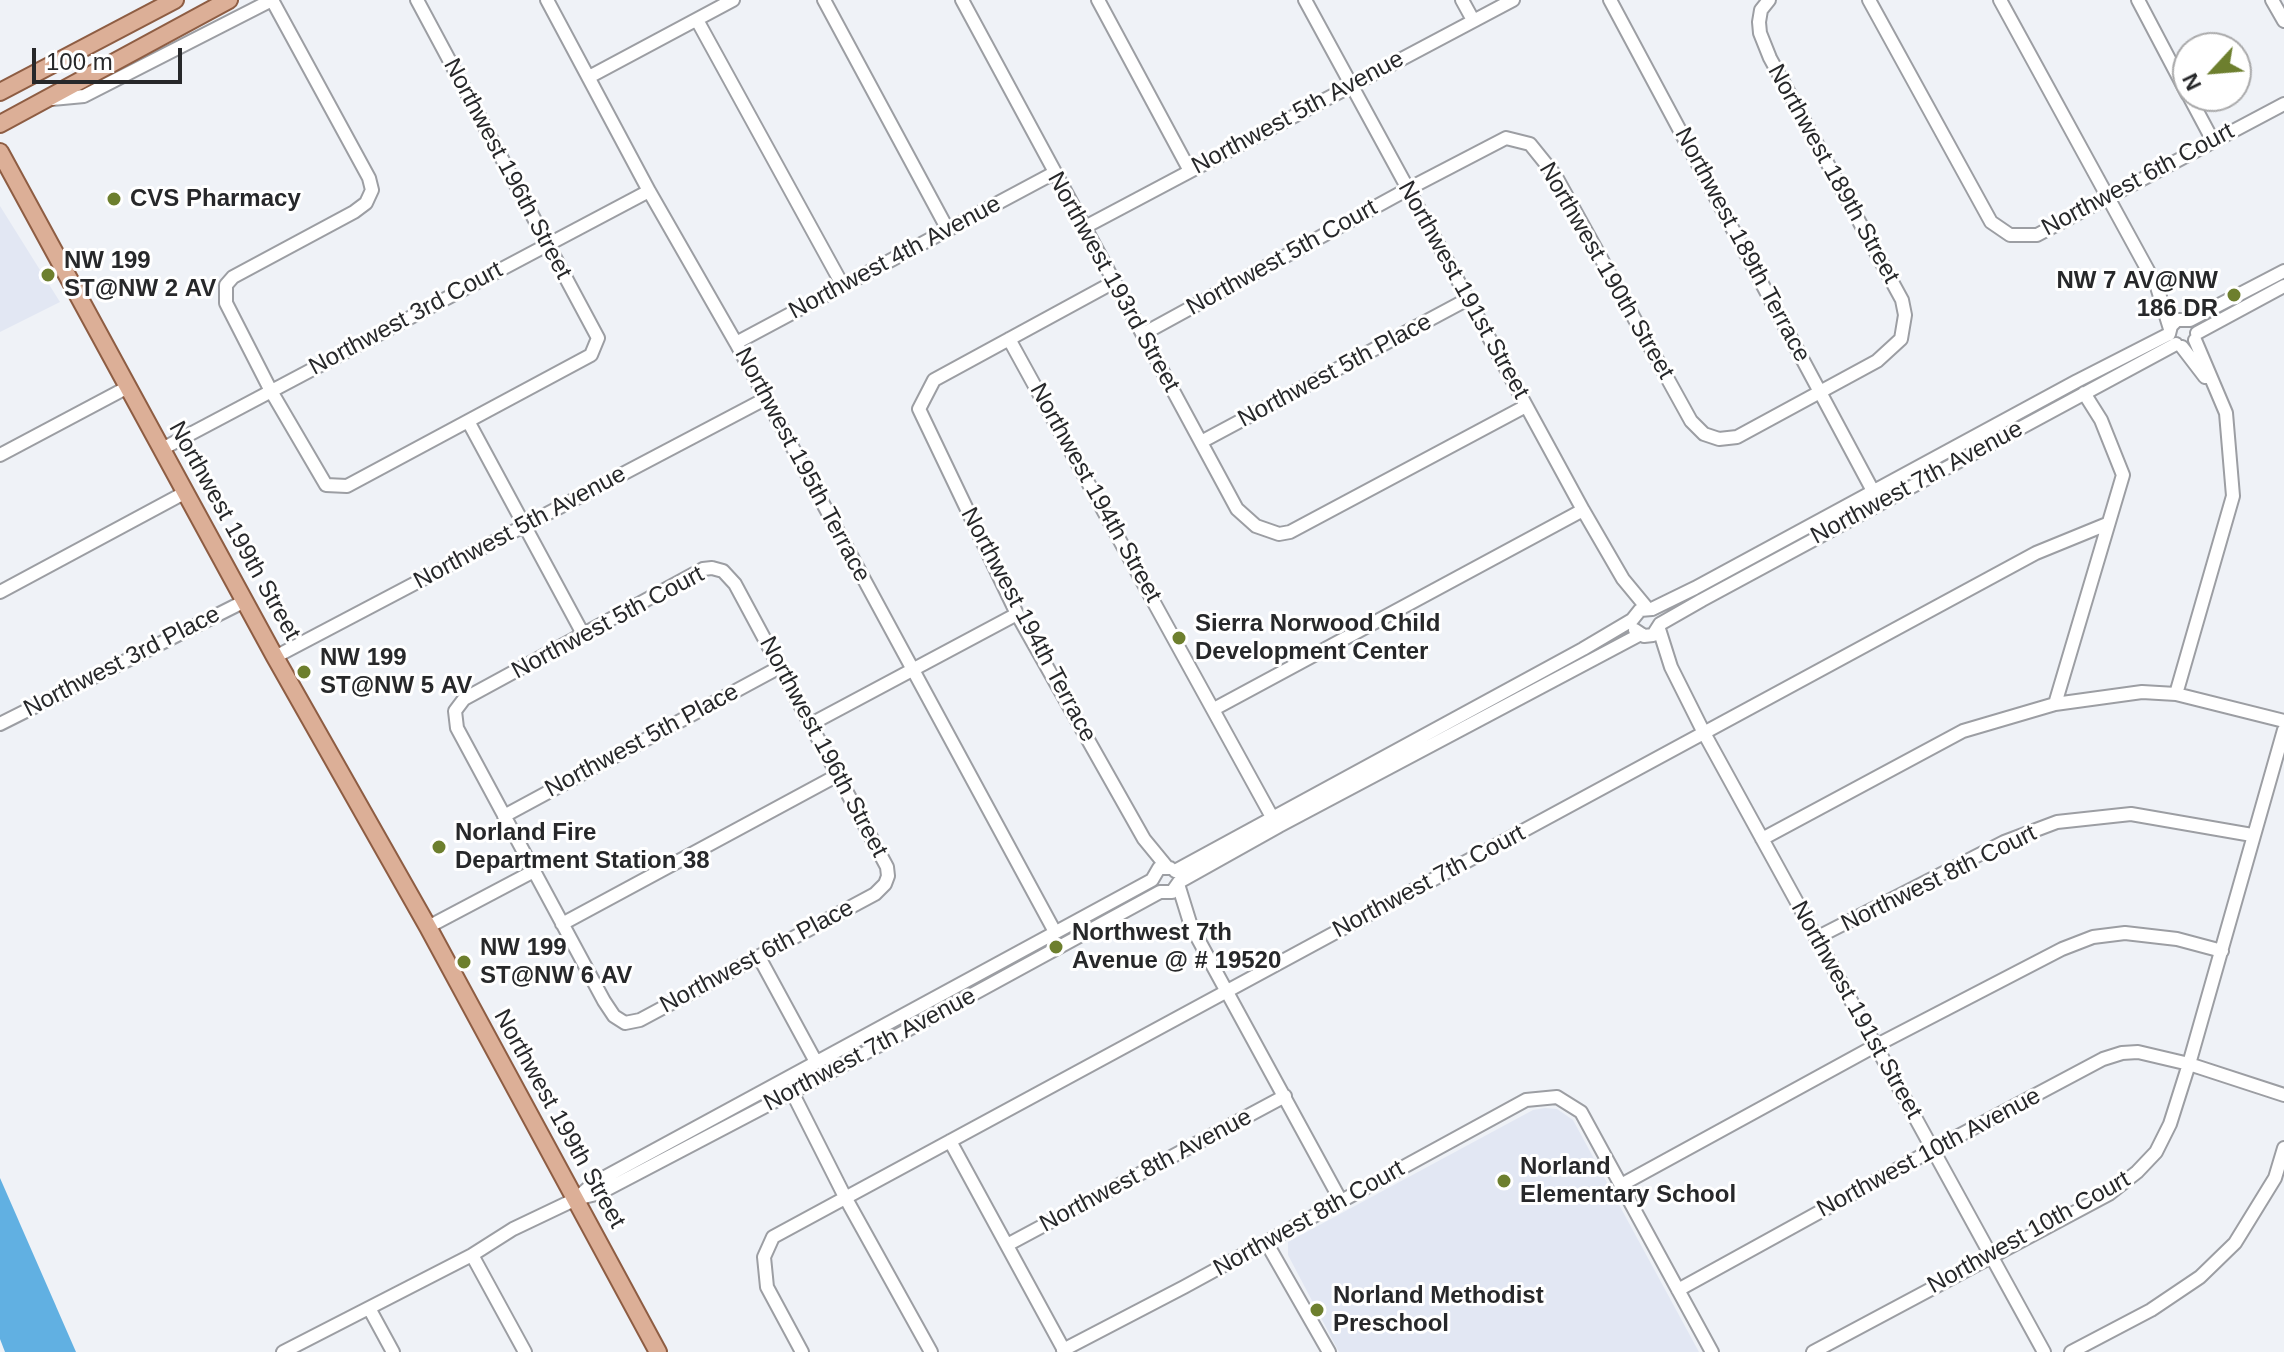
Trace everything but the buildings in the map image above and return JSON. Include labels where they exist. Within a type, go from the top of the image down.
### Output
[{"type":"main road","points":[[0,92],[175,0]]},
{"type":"main road","points":[[0,124],[201,7],[229,0]]},
{"type":"main road","name":"Northwest 199th Street","points":[[0,152],[275,657],[428,927],[658,1352]]},
{"type":"street","points":[[45,99],[84,96],[272,0],[369,178],[372,190],[366,203],[354,212],[233,277],[226,285],[226,303],[271,391],[326,485],[347,486],[468,421],[583,634]]},
{"type":"street","name":"Northwest 196th Street","points":[[417,0],[598,338],[591,355],[468,421]]},
{"type":"street","name":"Northwest 195th Terrace","points":[[547,0],[1055,932]]},
{"type":"street","points":[[589,77],[733,0]]},
{"type":"street","points":[[824,0],[948,230]]},
{"type":"street","name":"Northwest 193rd Street","points":[[962,0],[1237,509],[1256,526],[1279,534],[1290,532],[1526,406]]},
{"type":"street","points":[[1098,0],[1190,171]]},
{"type":"street","name":"Northwest 191st Street","points":[[1305,0],[1642,613]]},
{"type":"street","points":[[1462,0],[1473,20]]},
{"type":"street","name":"Northwest 5th Avenue","points":[[1085,227],[1513,0]]},
{"type":"street","name":"Northwest 189th Terrace","points":[[1610,0],[1873,491]]},
{"type":"street","name":"Northwest 189th Street","points":[[1769,0],[1761,10],[1760,33],[1770,58],[1902,300],[1905,315],[1901,339],[1877,361],[1820,390]]},
{"type":"street","name":"Northwest 6th Court","points":[[1869,0],[1991,222],[2010,235],[2037,235],[2284,104]]},
{"type":"street","points":[[2000,0],[2157,287],[2174,338],[2212,385]]},
{"type":"street","points":[[2138,0],[2172,65]]},
{"type":"street","points":[[2272,0],[2284,21]]},
{"type":"street","points":[[697,20],[843,286]]},
{"type":"street","points":[[2197,112],[2213,141]]},
{"type":"street","name":"Northwest 190th Street","points":[[1506,138],[1530,144],[1555,175],[1691,421],[1704,434],[1719,439],[1737,437],[1820,390]]},
{"type":"street","name":"Northwest 5th Court","points":[[1143,334],[1506,138]]},
{"type":"street","name":"Northwest 4th Avenue","points":[[736,343],[1054,173]]},
{"type":"street","name":"Northwest 3rd Court","points":[[162,449],[649,191]]},
{"type":"street","points":[[2174,338],[2174,322],[2186,320],[2284,271]]},
{"type":"street","points":[[1009,339],[1114,282]]},
{"type":"street","points":[[2174,338],[2191,344],[2196,336],[2284,286]]},
{"type":"street","points":[[2157,287],[2186,320],[2195,325],[2212,385],[2226,413],[2233,496],[2176,694]]},
{"type":"street","name":"Northwest 5th Place","points":[[1201,442],[1468,299]]},
{"type":"street","name":"Northwest 7th Avenue","points":[[1175,876],[1660,627],[2084,393],[2174,338]]},
{"type":"street","name":"Northwest 7th Avenue","points":[[1175,876],[1272,817],[1583,649],[1642,613],[2174,338]]},
{"type":"street","name":"Northwest 194th Terrace","points":[[1009,339],[934,380],[919,409],[1017,614],[1144,839],[1175,876],[1191,926]]},
{"type":"street","name":"Northwest 194th Street","points":[[1009,339],[1272,817]]},
{"type":"street","points":[[0,455],[128,387]]},
{"type":"street","points":[[2055,704],[2123,475],[2101,420],[2084,393]]},
{"type":"street","name":"Northwest 5th Avenue","points":[[275,657],[765,399]]},
{"type":"street","points":[[0,592],[186,492]]},
{"type":"street","points":[[1214,709],[1583,510]]},
{"type":"street","name":"Northwest 7th Court","points":[[802,1352],[767,1287],[764,1257],[773,1237],[2036,553],[2107,524]]},
{"type":"street","name":"Northwest 5th Court","points":[[504,816],[457,728],[455,711],[464,699],[703,569],[723,571]]},
{"type":"street","name":"Northwest 196th Street","points":[[723,571],[735,584],[887,867],[885,884]]},
{"type":"street","name":"Northwest 3rd Place","points":[[0,724],[245,601]]},
{"type":"street","name":"Northwest 191st Street","points":[[1642,613],[1659,615],[1671,667],[1704,733],[2044,1352]]},
{"type":"street","name":"Northwest 191st Street","points":[[1642,613],[1632,626],[1671,667]]},
{"type":"street","points":[[811,724],[1017,614]]},
{"type":"street","name":"Northwest 5th Place","points":[[504,816],[780,667]]},
{"type":"street","points":[[1762,839],[1963,731],[2055,704],[2142,692],[2176,694],[2284,721]]},
{"type":"street","name":"Northwest 10th Court","points":[[1813,1352],[2109,1194],[2156,1152],[2170,1124],[2189,1064],[2284,730]]},
{"type":"street","points":[[504,816],[562,924],[838,775]]},
{"type":"street","name":"Northwest 8th Court","points":[[1816,938],[2004,842],[2057,822],[2131,814],[2252,835]]},
{"type":"street","name":"Northwest 194th Terrace","points":[[1144,839],[1153,877]]},
{"type":"street","name":"Northwest 7th Avenue","points":[[576,1199],[594,1183],[1055,932],[1153,877],[1159,868],[1175,876]]},
{"type":"street","points":[[428,927],[534,871]]},
{"type":"street","name":"Northwest 7th Avenue","points":[[283,1352],[472,1255],[513,1229],[576,1199],[600,1193],[1163,893],[1175,890],[1175,876]]},
{"type":"street","points":[[1153,877],[1163,893]]},
{"type":"street","name":"Northwest 6th Place","points":[[562,924],[614,1016],[625,1023],[640,1020],[759,957],[875,894],[885,884]]},
{"type":"street","name":"Northwest 194th Terrace","points":[[1163,893],[1191,926],[1342,1200]]},
{"type":"street","points":[[1712,1352],[1621,1185],[1875,1046],[2062,949],[2093,937],[2125,933],[2177,939],[2222,951]]},
{"type":"street","points":[[759,957],[816,1062]]},
{"type":"street","name":"Northwest 10th Avenue","points":[[1678,1290],[2103,1059],[2138,1052],[2189,1064],[2284,1095]]},
{"type":"street","points":[[792,1092],[845,1197],[931,1352]]},
{"type":"street","name":"Northwest 8th Avenue","points":[[1007,1245],[1285,1096]]},
{"type":"street","name":"Northwest 8th Court","points":[[1064,1351],[1526,1100],[1557,1097],[1581,1112],[1621,1185]]},
{"type":"street","points":[[950,1141],[1064,1351]]},
{"type":"street","points":[[2071,1352],[2151,1310],[2209,1269],[2235,1243],[2275,1178],[2284,1148]]},
{"type":"street","points":[[1266,1242],[1325,1351]]},
{"type":"street","points":[[472,1255],[525,1352]]},
{"type":"street","points":[[369,1308],[393,1352]]},
{"type":"shaded area","points":[[0,206],[60,302],[0,332]]},
{"type":"shaded area","name":"Norland Elementary School","points":[[1557,1109],[1573,1120],[1699,1352],[1339,1352],[1288,1255],[1288,1242],[1533,1110]]},
{"type":"water","points":[[0,1178],[76,1352],[5,1352],[0,1339]]},
{"type":"place","name":"CVS Pharmacy","points":[[114,199]]},
{"type":"place","name":"NW 199 ST@NW 2 AV","points":[[48,275]]},
{"type":"place","name":"NW 7 AV@NW 186 DR","points":[[2234,295]]},
{"type":"place","name":"Sierra Norwood Child Development Center","points":[[1179,638]]},
{"type":"place","name":"NW 199 ST@NW 5 AV","points":[[304,672]]},
{"type":"place","name":"Norland Fire Department Station 38","points":[[439,847]]},
{"type":"place","name":"Northwest 7th Avenue @ # 19520","points":[[1056,947]]},
{"type":"place","name":"NW 199 ST@NW 6 AV","points":[[464,962]]},
{"type":"place","name":"Norland Elementary School","points":[[1504,1181]]},
{"type":"place","name":"Norland Methodist Preschool","points":[[1317,1310]]}]
